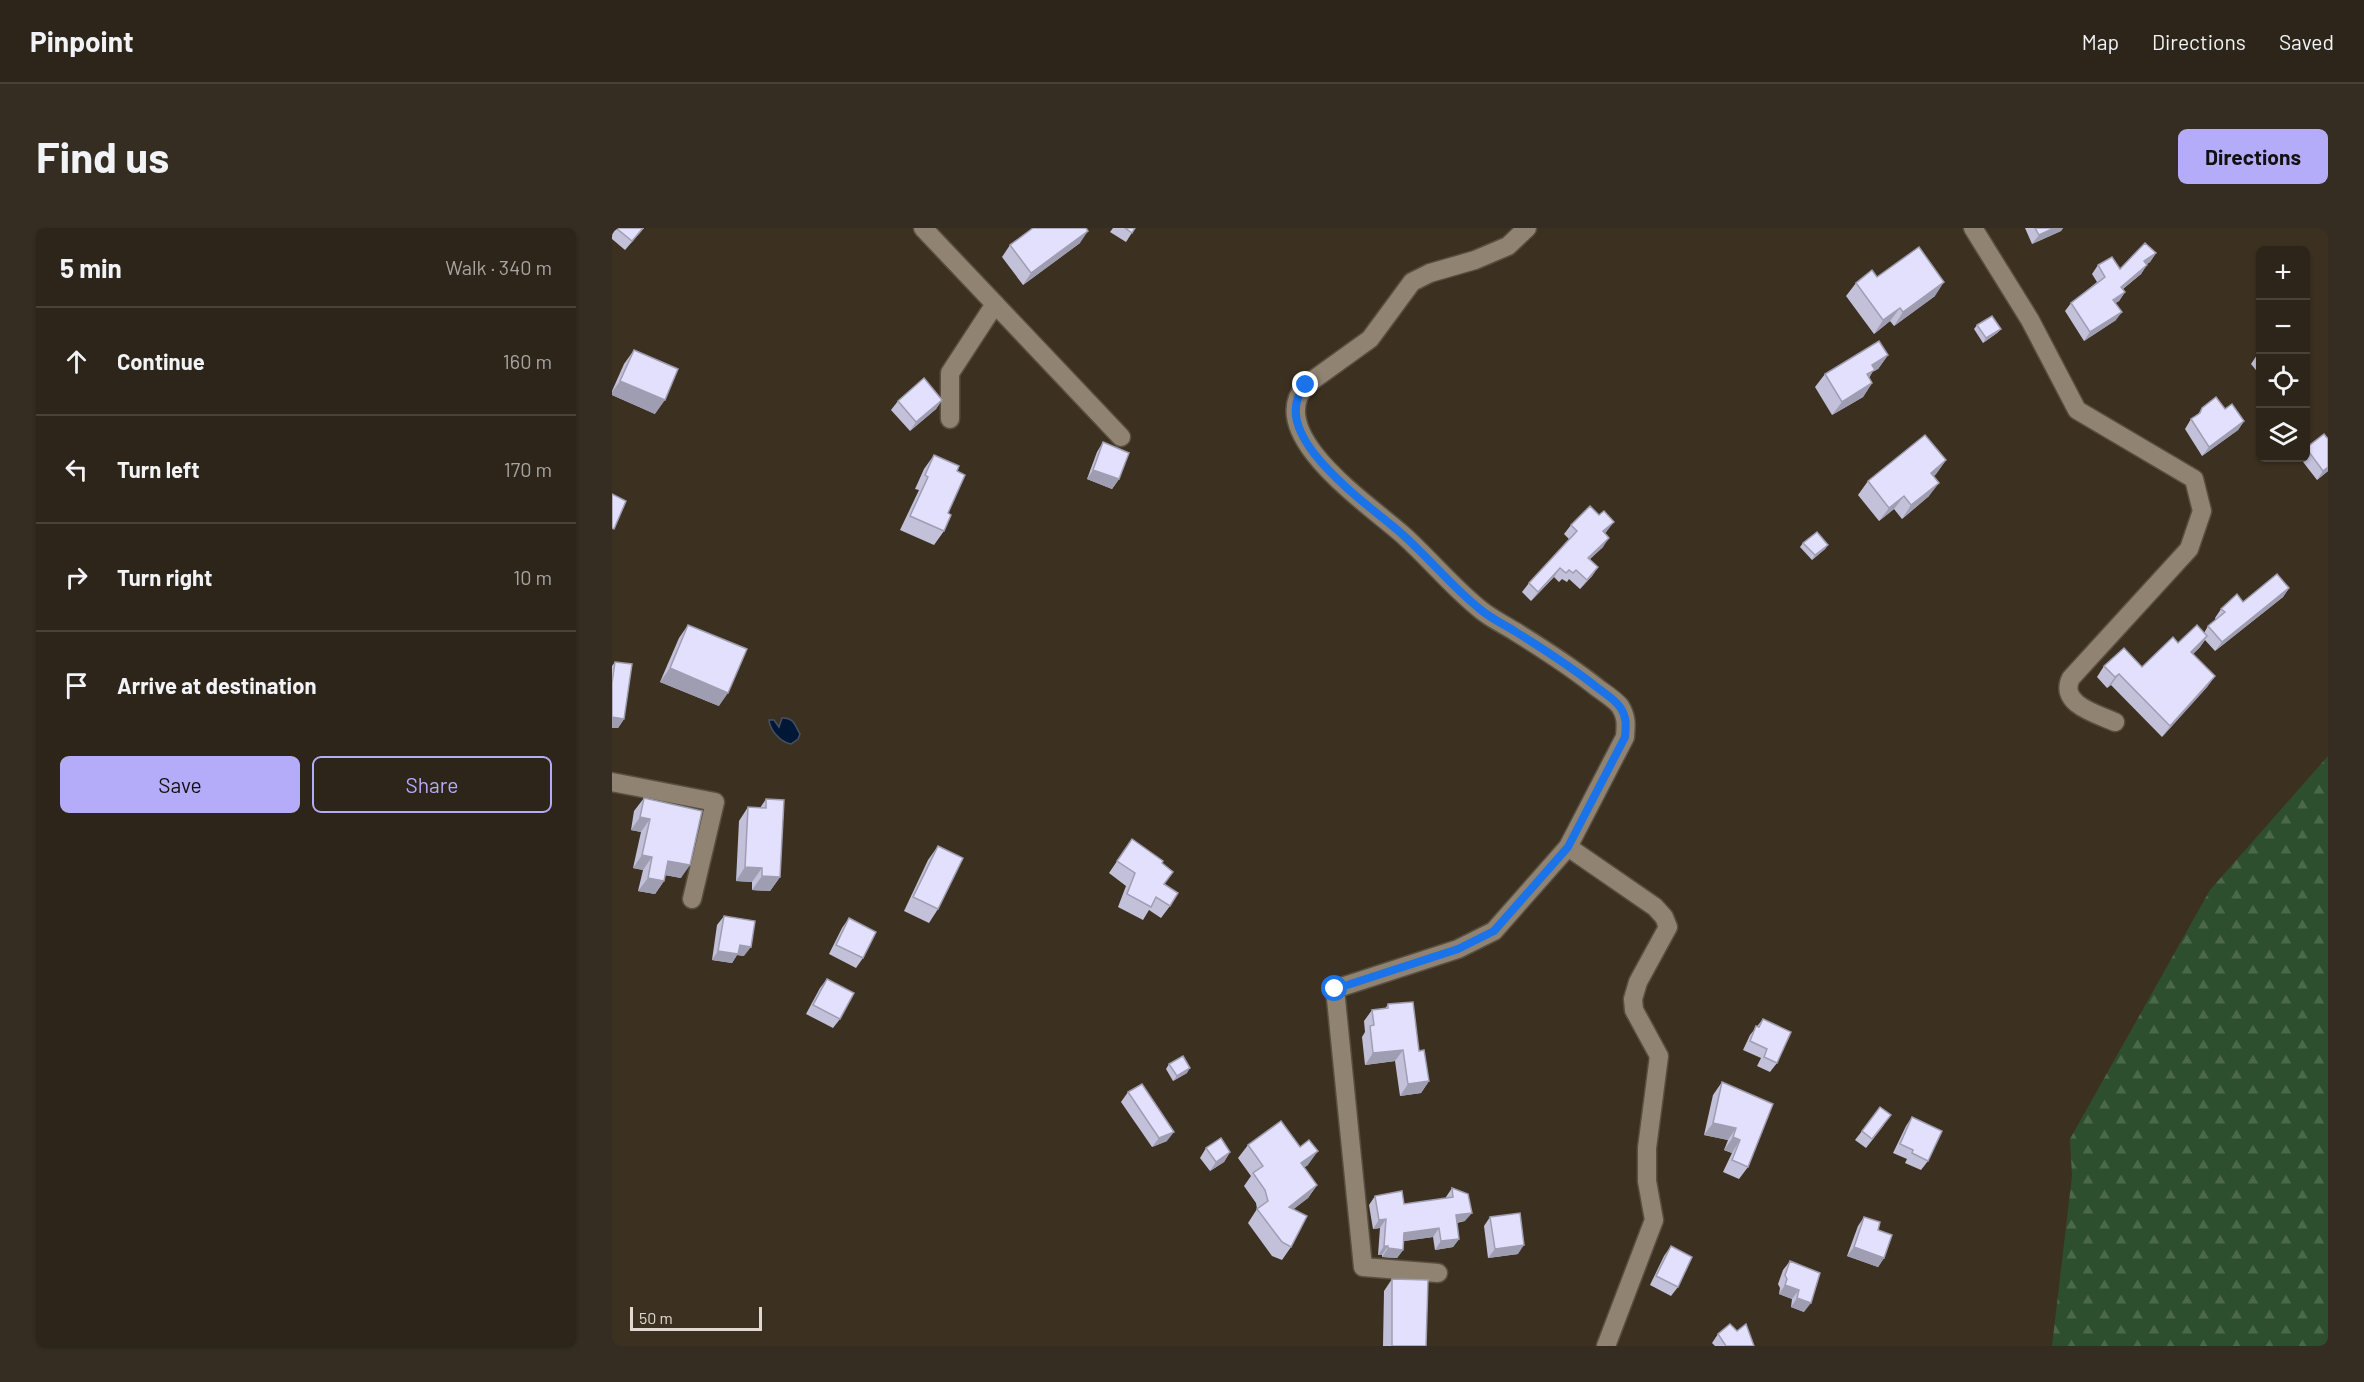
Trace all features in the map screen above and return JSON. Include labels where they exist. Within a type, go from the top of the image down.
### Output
[{"type":"street","points":[[923,228],[1121,437]]},
{"type":"street","points":[[1438,1273],[1363,1267],[1335,989],[1458,949],[1494,931],[1568,847],[1625,737],[1627,719],[1619,705],[1578,672],[1481,610],[1403,534],[1336,478],[1314,454],[1301,433],[1296,421],[1294,405],[1298,393],[1306,385],[1370,339],[1412,282],[1508,246],[1527,228]]},
{"type":"street","points":[[1972,228],[2030,320],[2077,410],[2194,479],[2202,511],[2189,549],[2068,683],[2069,694],[2076,703],[2115,722]]},
{"type":"street","points":[[950,419],[950,373],[995,304]]},
{"type":"street","points":[[612,782],[715,802],[692,899]]},
{"type":"street","points":[[1568,847],[1655,907],[1664,917],[1668,927],[1638,982],[1633,999],[1634,1010],[1659,1056],[1647,1148],[1647,1181],[1654,1220],[1606,1346]]},
{"type":"green space","points":[[2328,756],[2328,1346],[2052,1346],[2072,1176],[2070,1139],[2210,890]]},
{"type":"water","points":[[782,718],[792,721],[800,734],[798,739],[791,744],[779,738],[770,724],[769,720],[774,720],[779,727]]},
{"type":"building","points":[[616,228],[643,228],[632,241]]},
{"type":"building","points":[[1033,228],[1086,228],[1088,231],[1031,273],[1010,245]]},
{"type":"building","points":[[1125,228],[1135,228],[1132,233]]},
{"type":"building","points":[[2035,228],[2054,228],[2039,235]]},
{"type":"building","points":[[2145,243],[2156,253],[2144,261],[2147,265],[2121,287],[2125,292],[2113,300],[2122,312],[2090,332],[2071,303],[2105,277],[2098,265],[2112,257],[2120,269]]},
{"type":"building","points":[[1919,247],[1944,282],[1903,312],[1900,308],[1883,320],[1856,283],[1872,270],[1877,277]]},
{"type":"building","points":[[1992,316],[2001,329],[1986,338],[1977,325]]},
{"type":"building","points":[[1879,341],[1888,355],[1872,365],[1875,370],[1867,374],[1872,383],[1842,402],[1825,374]]},
{"type":"building","points":[[634,350],[678,369],[665,400],[620,381]]},
{"type":"building","points":[[924,378],[942,400],[916,422],[898,401]]},
{"type":"building","points":[[2216,397],[2225,409],[2232,404],[2244,421],[2209,447],[2191,419]]},
{"type":"building","points":[[2324,434],[2328,439],[2328,467],[2323,471],[2310,453],[2310,445]]},
{"type":"building","points":[[1925,435],[1946,460],[1931,473],[1939,483],[1911,505],[1904,496],[1889,508],[1868,481]]},
{"type":"building","points":[[1103,442],[1129,453],[1119,479],[1093,470]]},
{"type":"building","points":[[934,455],[959,466],[957,471],[965,475],[948,513],[951,515],[944,531],[910,516],[928,477],[925,475]]},
{"type":"building","points":[[612,494],[626,501],[614,529],[612,528]]},
{"type":"building","points":[[1590,506],[1599,515],[1604,511],[1614,522],[1603,531],[1609,538],[1588,558],[1598,567],[1587,580],[1576,570],[1573,573],[1569,570],[1566,573],[1560,568],[1538,592],[1529,583],[1577,531],[1571,525]]},
{"type":"building","points":[[1817,532],[1828,545],[1815,555],[1803,543]]},
{"type":"building","points":[[2277,574],[2289,588],[2222,642],[2208,626],[2225,612],[2221,609],[2237,594],[2243,602]]},
{"type":"building","points":[[688,625],[747,649],[728,693],[670,668]]},
{"type":"building","points":[[2197,625],[2207,636],[2191,652],[2215,676],[2170,726],[2119,674],[2115,677],[2104,666],[2124,648],[2142,667],[2173,637],[2178,643]]},
{"type":"building","points":[[615,662],[632,664],[624,719],[612,717],[612,683]]},
{"type":"building","points":[[644,798],[702,811],[690,865],[668,861],[664,881],[648,878],[652,857],[642,855],[650,819],[640,817]]},
{"type":"building","points":[[766,799],[784,800],[780,877],[762,876],[762,868],[745,867],[748,807],[766,808]]},
{"type":"building","points":[[1132,839],[1163,861],[1162,863],[1173,872],[1164,884],[1178,893],[1170,906],[1156,897],[1151,907],[1127,894],[1135,873],[1117,861]]},
{"type":"building","points":[[938,846],[963,858],[938,909],[913,897]]},
{"type":"building","points":[[724,916],[755,921],[751,947],[740,945],[738,954],[718,951]]},
{"type":"building","points":[[849,918],[876,932],[863,958],[836,945]]},
{"type":"building","points":[[827,979],[854,993],[840,1019],[813,1005]]},
{"type":"building","points":[[1413,1002],[1419,1051],[1424,1050],[1429,1081],[1408,1084],[1403,1050],[1373,1053],[1370,1026],[1374,1025],[1372,1010],[1388,1008],[1388,1004]]},
{"type":"building","points":[[1763,1019],[1791,1032],[1777,1063],[1764,1057],[1767,1049],[1750,1041],[1756,1026],[1759,1027]]},
{"type":"building","points":[[1183,1056],[1190,1068],[1177,1076],[1169,1064]]},
{"type":"building","points":[[1722,1082],[1773,1104],[1748,1167],[1732,1160],[1740,1140],[1733,1137],[1736,1128],[1713,1123]]},
{"type":"building","points":[[1142,1084],[1174,1132],[1159,1138],[1128,1092]]},
{"type":"building","points":[[1880,1107],[1891,1115],[1872,1139],[1862,1131]]},
{"type":"building","points":[[1912,1117],[1942,1131],[1928,1161],[1900,1144]]},
{"type":"building","points":[[1281,1121],[1300,1147],[1309,1140],[1318,1151],[1301,1163],[1317,1185],[1289,1207],[1307,1216],[1291,1247],[1282,1242],[1257,1209],[1268,1201],[1265,1190],[1253,1173],[1263,1166],[1248,1145]]},
{"type":"building","points":[[1221,1138],[1230,1152],[1216,1162],[1206,1148]]},
{"type":"building","points":[[1452,1188],[1468,1194],[1472,1213],[1456,1215],[1459,1239],[1441,1241],[1439,1228],[1404,1233],[1403,1250],[1384,1246],[1386,1219],[1379,1220],[1375,1196],[1402,1191],[1404,1204],[1453,1197]]},
{"type":"building","points":[[1520,1213],[1524,1245],[1495,1249],[1490,1217]]},
{"type":"building","points":[[1864,1217],[1880,1222],[1878,1230],[1892,1235],[1884,1258],[1854,1247]]},
{"type":"building","points":[[1671,1246],[1692,1257],[1678,1287],[1656,1276]]},
{"type":"building","points":[[1790,1261],[1820,1273],[1811,1303],[1797,1298],[1799,1290],[1785,1285],[1787,1279],[1785,1275]]},
{"type":"building","points":[[1392,1279],[1428,1280],[1426,1346],[1392,1346]]},
{"type":"building","points":[[1730,1324],[1737,1331],[1746,1324],[1754,1346],[1726,1346],[1718,1334]]},
{"type":"route","points":[[1306,385],[1298,393],[1294,405],[1296,421],[1314,454],[1336,478],[1403,534],[1481,610],[1578,672],[1619,705],[1627,719],[1625,737],[1568,847],[1494,931],[1458,949],[1335,989]]}]
